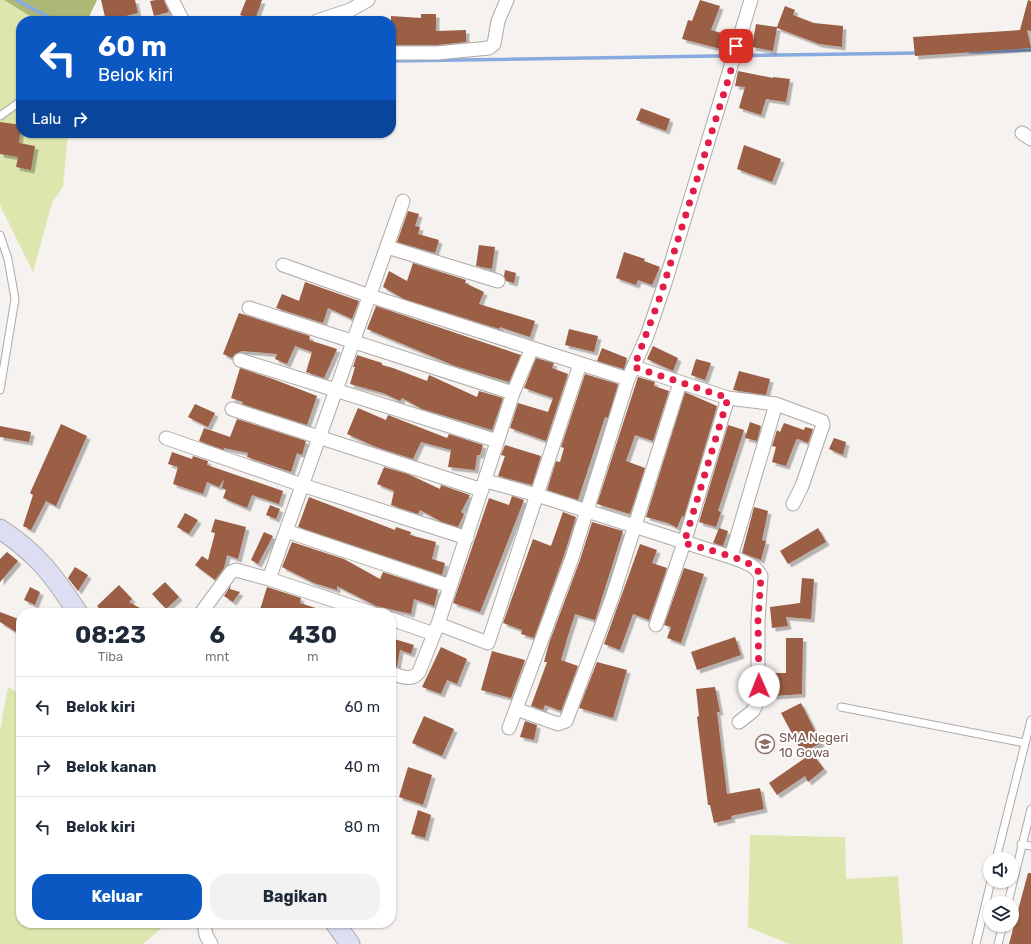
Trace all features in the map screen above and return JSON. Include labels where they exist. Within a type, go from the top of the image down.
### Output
[{"type":"street","points":[[172,0],[181,16]]},
{"type":"street","points":[[332,16],[350,10],[368,0]]},
{"type":"street","points":[[396,53],[437,53],[489,48],[494,44],[498,21],[507,0]]},
{"type":"street","points":[[509,728],[567,573],[628,379],[634,367],[660,297],[730,74],[732,61],[751,0]]},
{"type":"street","points":[[269,579],[354,343],[403,201]]},
{"type":"street","points":[[387,247],[498,281]]},
{"type":"street","points":[[283,265],[370,296],[628,379]]},
{"type":"street","points":[[249,308],[513,393]]},
{"type":"street","points":[[396,674],[410,678],[418,675],[436,629],[467,538],[513,393],[532,348]]},
{"type":"street","points":[[240,360],[497,442]]},
{"type":"street","points":[[396,620],[488,643],[580,364]]},
{"type":"street","points":[[634,367],[728,398],[776,404],[820,419],[823,423],[802,486],[793,504]]},
{"type":"street","points":[[516,708],[558,724],[566,721],[612,598],[680,383]]},
{"type":"street","points":[[656,625],[684,543],[728,398]]},
{"type":"street","points":[[731,557],[776,404]]},
{"type":"street","points":[[232,409],[319,437],[484,485],[537,495],[753,565],[761,576],[758,621],[758,700],[753,711],[739,722]]},
{"type":"street","points":[[166,438],[467,538]]},
{"type":"street","points":[[0,529],[38,558],[75,608]]},
{"type":"street","points":[[286,531],[450,586]]},
{"type":"street","points":[[205,608],[233,570],[241,570],[357,608]]},
{"type":"street","points":[[205,928],[206,935],[211,944]]},
{"type":"street","points":[[339,928],[350,944]]},
{"type":"lane","points":[[0,116],[16,105]]},
{"type":"lane","points":[[0,235],[8,260],[15,299],[0,390]]},
{"type":"lane","points":[[841,706],[1025,743]]},
{"type":"lane","points":[[998,852],[1031,720]]},
{"type":"lane","points":[[1010,896],[1021,844],[1031,809]]},
{"type":"lane","points":[[1021,844],[1031,846]]},
{"type":"lane","points":[[976,944],[989,888]]},
{"type":"lane","points":[[998,944],[1001,932]]},
{"type":"green space","points":[[0,0],[4,0],[30,16],[16,16],[16,138],[68,138],[63,187],[52,203],[33,272],[0,205]]},
{"type":"green space","points":[[4,0],[97,0],[89,16],[30,16]]},
{"type":"green space","points":[[8,687],[16,692],[16,928],[161,928],[143,944],[0,944],[0,731]]},
{"type":"green space","points":[[750,835],[845,837],[846,879],[898,876],[903,944],[789,944],[748,927]]},
{"type":"building","points":[[101,0],[135,0],[138,13],[126,16],[105,16]]},
{"type":"building","points":[[164,0],[169,12],[154,16],[150,1]]},
{"type":"building","points":[[246,0],[262,0],[256,16],[240,15]]},
{"type":"building","points":[[700,0],[720,6],[711,30],[725,34],[721,49],[682,39],[688,20],[692,21]]},
{"type":"building","points":[[1028,0],[1031,1],[1031,31],[1027,30],[1031,48],[915,56],[913,37],[1020,30]]},
{"type":"building","points":[[785,6],[795,10],[793,15],[814,23],[843,26],[842,47],[819,44],[777,28],[773,51],[752,47],[756,24],[777,27]]},
{"type":"building","points":[[421,14],[436,14],[436,31],[466,30],[466,42],[437,45],[396,45],[396,16],[421,18]]},
{"type":"building","points":[[738,71],[773,78],[790,79],[786,102],[766,99],[761,115],[739,108],[745,87],[735,86]]},
{"type":"building","points":[[641,108],[670,119],[666,131],[636,120]]},
{"type":"building","points":[[0,122],[16,124],[16,138],[20,138],[19,143],[35,146],[31,170],[16,167],[18,157],[0,154]]},
{"type":"building","points":[[744,145],[781,159],[772,182],[737,169]]},
{"type":"building","points":[[408,211],[419,214],[415,226],[420,227],[418,234],[439,240],[435,253],[397,242]]},
{"type":"building","points":[[479,245],[495,247],[492,269],[476,266]]},
{"type":"building","points":[[624,252],[645,259],[644,261],[660,267],[652,285],[638,280],[636,285],[616,278]]},
{"type":"building","points":[[413,263],[466,280],[465,283],[484,292],[479,304],[535,321],[530,337],[500,327],[499,329],[404,299],[383,287],[389,271],[407,281]]},
{"type":"building","points":[[505,270],[516,273],[514,283],[506,281],[504,276]]},
{"type":"building","points":[[305,282],[359,301],[352,319],[328,308],[323,323],[276,308],[282,294],[299,301]]},
{"type":"building","points":[[376,306],[521,355],[509,382],[455,366],[367,329]]},
{"type":"building","points":[[239,313],[310,336],[309,340],[337,349],[324,378],[306,372],[312,352],[295,346],[287,364],[275,359],[277,354],[242,351],[235,354],[232,358],[223,354]]},
{"type":"building","points":[[569,329],[598,336],[594,352],[565,345]]},
{"type":"building","points":[[653,346],[678,358],[673,371],[647,359]]},
{"type":"building","points":[[602,348],[627,358],[624,369],[597,361]]},
{"type":"building","points":[[357,355],[382,363],[382,365],[427,381],[429,375],[477,397],[479,391],[503,398],[492,430],[422,409],[402,398],[400,401],[383,393],[350,384]]},
{"type":"building","points":[[536,358],[554,363],[552,368],[568,374],[546,441],[510,428],[518,403],[548,412],[553,398],[524,388]]},
{"type":"building","points":[[696,359],[711,363],[705,380],[691,375]]},
{"type":"building","points":[[240,368],[317,396],[307,425],[242,404],[243,402],[231,398]]},
{"type":"building","points":[[739,371],[770,379],[766,395],[733,390]]},
{"type":"building","points":[[585,374],[618,384],[608,418],[605,417],[578,500],[547,490],[556,461],[560,462],[564,448],[561,447]]},
{"type":"building","points":[[638,377],[655,382],[654,386],[669,391],[653,441],[635,435],[626,461],[645,468],[630,514],[597,504]]},
{"type":"building","points":[[685,392],[717,406],[684,517],[682,516],[677,528],[668,523],[646,517]]},
{"type":"building","points":[[195,404],[215,413],[208,427],[188,417]]},
{"type":"building","points":[[358,408],[386,420],[388,415],[447,438],[449,434],[483,445],[480,455],[477,455],[475,470],[448,467],[451,450],[421,442],[413,459],[376,447],[347,434]]},
{"type":"building","points":[[237,419],[306,441],[302,455],[297,453],[291,472],[247,457],[248,453],[224,448],[224,450],[199,441],[204,428],[230,437]]},
{"type":"building","points":[[750,422],[761,426],[757,441],[745,438]]},
{"type":"building","points":[[784,423],[804,430],[805,427],[813,429],[808,443],[798,439],[796,440],[786,466],[772,462],[776,447],[772,446],[777,430],[780,432]]},
{"type":"building","points":[[61,424],[87,436],[56,506],[46,501],[31,530],[23,526],[33,495],[30,493]]},
{"type":"building","points":[[728,425],[744,430],[718,511],[721,512],[716,527],[699,522]]},
{"type":"building","points":[[0,426],[31,432],[29,442],[0,437]]},
{"type":"building","points":[[834,438],[846,442],[843,455],[829,449]]},
{"type":"building","points":[[505,445],[541,456],[532,485],[498,476],[505,456],[501,455]]},
{"type":"building","points":[[172,452],[192,459],[193,456],[208,461],[207,465],[283,491],[279,504],[252,495],[247,508],[223,498],[226,490],[222,488],[224,479],[219,487],[207,482],[203,494],[173,484],[178,467],[168,464]]},
{"type":"building","points":[[384,467],[408,474],[440,489],[441,485],[470,495],[461,512],[464,514],[458,527],[442,522],[420,510],[418,514],[391,505],[394,491],[377,484]]},
{"type":"building","points":[[512,496],[524,500],[480,612],[453,603],[489,498],[509,505]]},
{"type":"building","points":[[309,497],[395,530],[396,527],[411,532],[410,535],[436,542],[432,559],[445,563],[442,575],[298,527]]},
{"type":"building","points":[[270,505],[280,509],[276,519],[266,515]]},
{"type":"building","points":[[754,507],[768,511],[762,540],[766,541],[761,560],[742,553]]},
{"type":"building","points":[[563,512],[576,517],[534,638],[521,634],[522,630],[503,623],[533,539],[551,546]]},
{"type":"building","points":[[185,513],[198,520],[189,534],[177,527]]},
{"type":"building","points":[[215,519],[246,527],[238,559],[227,555],[224,568],[215,580],[195,565],[202,556],[208,560],[215,533],[211,532]]},
{"type":"building","points":[[592,522],[623,531],[595,620],[575,614],[561,660],[578,666],[561,711],[545,705],[543,710],[531,706],[547,662],[544,662],[549,643],[580,560]]},
{"type":"building","points":[[719,528],[728,531],[723,546],[713,543]]},
{"type":"building","points":[[818,528],[826,542],[788,564],[780,551]]},
{"type":"building","points":[[264,532],[273,536],[258,564],[251,560]]},
{"type":"building","points":[[292,542],[344,559],[380,579],[383,572],[438,590],[434,606],[414,599],[411,614],[396,611],[396,608],[376,606],[337,586],[337,590],[314,583],[282,567]]},
{"type":"building","points":[[640,544],[657,550],[652,563],[667,568],[649,620],[633,614],[620,650],[604,644]]},
{"type":"building","points":[[7,552],[18,561],[0,582],[0,559]]},
{"type":"building","points":[[75,567],[88,575],[78,591],[68,578]]},
{"type":"building","points":[[684,568],[704,574],[681,643],[667,638],[671,627],[664,625]]},
{"type":"building","points":[[802,578],[814,579],[811,619],[786,617],[788,626],[772,628],[770,607],[800,603]]},
{"type":"building","points":[[165,582],[179,597],[167,608],[165,608],[152,594]]},
{"type":"building","points":[[119,585],[132,599],[129,602],[140,608],[99,608],[97,606]]},
{"type":"building","points":[[231,585],[230,589],[240,592],[233,602],[224,596]]},
{"type":"building","points":[[30,587],[40,592],[35,605],[24,600]]},
{"type":"building","points":[[267,587],[301,598],[300,603],[316,608],[261,608]]},
{"type":"building","points":[[0,612],[16,618],[16,632],[0,622]]},
{"type":"building","points":[[735,637],[741,655],[697,670],[691,652]]},
{"type":"building","points":[[786,638],[803,638],[802,694],[773,696],[771,673],[786,673]]},
{"type":"building","points":[[396,640],[414,645],[411,654],[400,650],[397,667]]},
{"type":"building","points":[[441,647],[467,659],[457,684],[447,680],[441,694],[422,687]]},
{"type":"building","points":[[492,651],[525,660],[511,698],[481,690]]},
{"type":"building","points":[[597,662],[627,670],[613,718],[579,708]]},
{"type":"building","points":[[715,687],[720,712],[717,712],[727,794],[760,788],[764,809],[731,816],[732,819],[714,823],[710,805],[708,805],[697,717],[699,716],[696,689]]},
{"type":"building","points":[[801,703],[821,743],[809,749],[824,769],[808,782],[805,776],[777,795],[769,783],[805,758],[781,713]]},
{"type":"building","points":[[424,716],[454,729],[442,756],[412,743]]},
{"type":"building","points":[[525,721],[537,725],[534,740],[520,737]]},
{"type":"building","points":[[408,767],[432,775],[423,805],[399,797]]},
{"type":"building","points":[[418,810],[431,815],[425,838],[411,834]]},
{"type":"building","points":[[1028,873],[1031,873],[1031,944],[1009,944],[1012,932],[1019,932],[1019,907]]},
{"type":"waterway","points":[[16,0],[46,16]]},
{"type":"waterway","points":[[970,52],[1031,50]]},
{"type":"waterway","points":[[396,61],[918,53]]},
{"type":"place","name":"SMA Negeri 10 Gowa","points":[[765,744]]},
{"type":"route","points":[[736,46],[730,74],[660,297],[647,336],[634,367],[728,398],[684,543],[753,565],[758,570],[761,576],[758,621],[759,686]]}]
